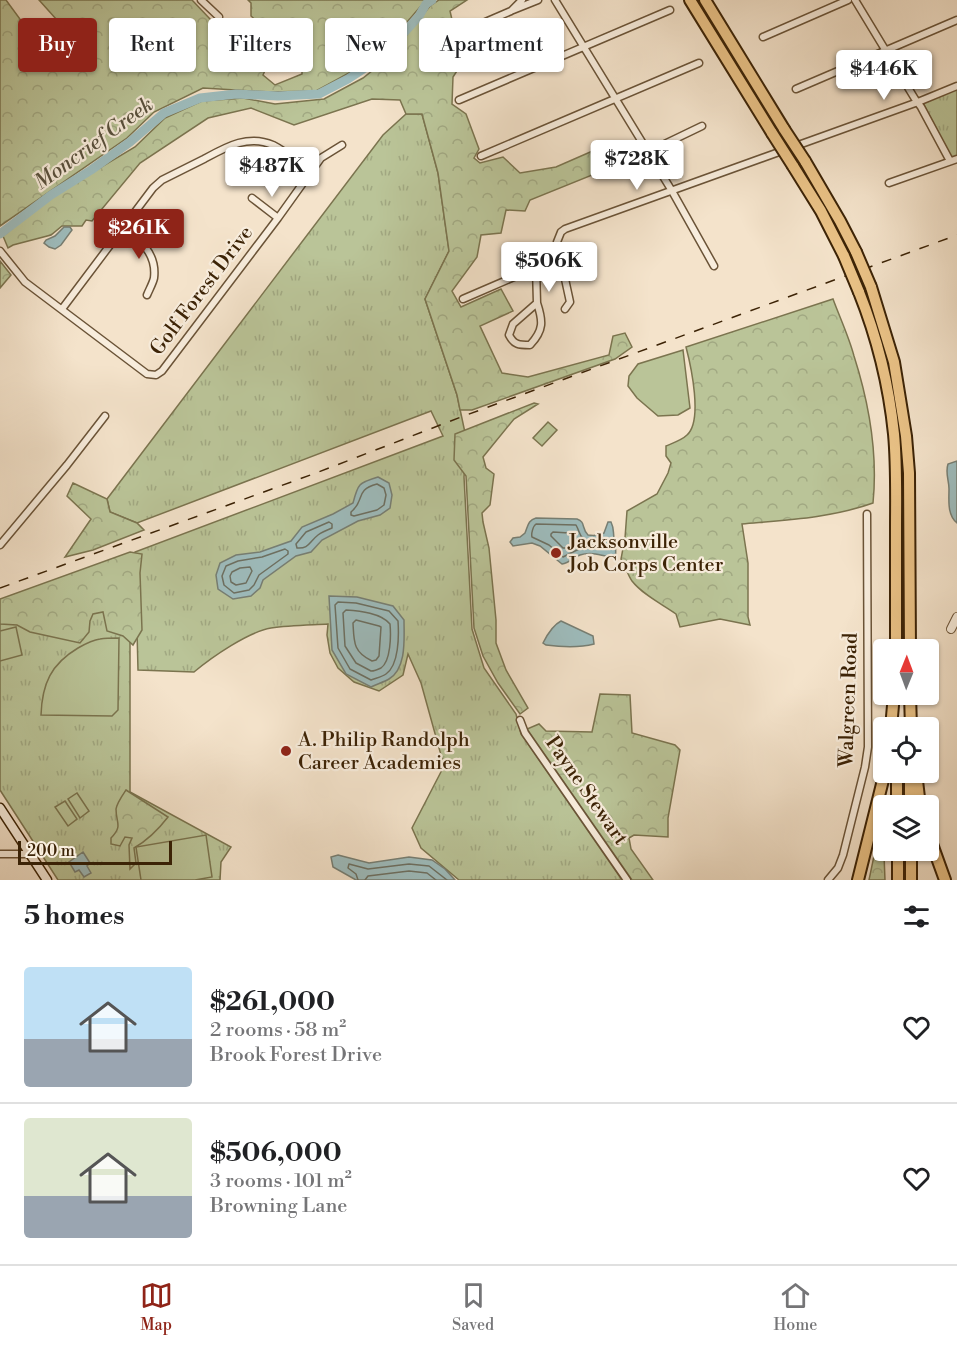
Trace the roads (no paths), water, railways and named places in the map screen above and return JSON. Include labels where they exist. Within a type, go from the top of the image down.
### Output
[{"type":"highway","points":[[690,0],[830,227],[859,291],[870,324],[881,360],[894,434],[896,639]]},
{"type":"highway","points":[[705,0],[840,221],[871,287],[894,362],[906,436],[909,473],[910,639]]},
{"type":"highway","points":[[858,880],[882,783]]},
{"type":"highway","points":[[898,861],[898,880]]},
{"type":"highway","points":[[911,861],[911,880]]},
{"type":"highway","points":[[938,861],[945,880]]},
{"type":"main road","points":[[0,808],[47,880]]},
{"type":"street","points":[[201,0],[219,17]]},
{"type":"street","points":[[511,11],[522,0]]},
{"type":"street","points":[[495,18],[538,0]]},
{"type":"street","points":[[555,0],[672,191],[714,266]]},
{"type":"street","points":[[763,37],[848,0]]},
{"type":"street","points":[[855,0],[953,160],[889,183]]},
{"type":"street","points":[[459,100],[670,10]]},
{"type":"street","points":[[796,89],[957,20]]},
{"type":"street","points":[[482,156],[699,63]]},
{"type":"street","points":[[565,309],[570,302],[557,242],[561,232],[566,229],[957,86]]},
{"type":"street","points":[[648,152],[702,126]]},
{"type":"street","points":[[0,250],[25,282],[62,309],[157,184],[232,144],[240,142],[255,141],[272,145],[311,172]]},
{"type":"street","name":"Golf Forest Drive","points":[[62,309],[147,374],[156,375],[162,371],[321,158],[342,145]]},
{"type":"street","points":[[252,198],[278,218]]},
{"type":"street","points":[[122,228],[144,244],[153,261],[154,279],[147,295]]},
{"type":"street","points":[[464,299],[560,257]]},
{"type":"street","points":[[536,267],[537,303],[542,323],[538,336],[530,345],[516,344],[509,335],[513,324],[537,303]]},
{"type":"street","points":[[0,545],[105,416]]},
{"type":"street","name":"Walgreen Road","points":[[828,880],[838,868],[843,855],[867,756],[867,514]]},
{"type":"street","points":[[951,629],[957,616]]},
{"type":"street","name":"Payne Stewart","points":[[520,720],[525,733],[627,880]]},
{"type":"street","points":[[0,854],[30,854]]},
{"type":"water","points":[[64,227],[70,227],[72,230],[61,245],[55,249],[44,243],[55,236]]},
{"type":"water","points":[[957,461],[957,523],[950,512],[947,470],[948,464]]},
{"type":"water","points":[[378,477],[389,483],[392,495],[390,508],[380,515],[358,521],[322,540],[311,552],[296,556],[263,580],[260,588],[251,596],[233,599],[218,589],[216,575],[220,563],[236,555],[260,552],[291,541],[302,527],[353,503],[360,485]]},
{"type":"water","points":[[536,518],[577,519],[582,522],[588,535],[592,536],[604,533],[608,522],[611,522],[616,548],[615,558],[584,554],[562,564],[540,546],[532,543],[513,546],[510,542],[513,538],[525,533],[530,522]]},
{"type":"water","points":[[329,596],[357,597],[393,606],[404,620],[402,660],[395,674],[389,679],[371,687],[346,674],[332,650]]},
{"type":"water","points":[[561,621],[593,636],[594,644],[570,647],[543,643],[548,634]]},
{"type":"water","points":[[83,852],[90,863],[87,866],[91,873],[84,877],[79,870],[75,872],[69,862]]},
{"type":"water","points":[[338,855],[369,863],[409,857],[432,860],[455,880],[356,880],[333,867],[331,857]]},
{"type":"waterway","name":"Moncrief Creek","points":[[0,234],[51,195],[130,142],[164,113],[200,98],[236,94],[278,96],[319,94],[348,79],[383,56],[419,16],[426,4],[432,0]]},
{"type":"railway","points":[[0,588],[957,235]]},
{"type":"place","name":"Jacksonville Job Corps Center","points":[[556,553]]},
{"type":"place","name":"A. Philip Randolph Career Academies","points":[[286,751]]}]
